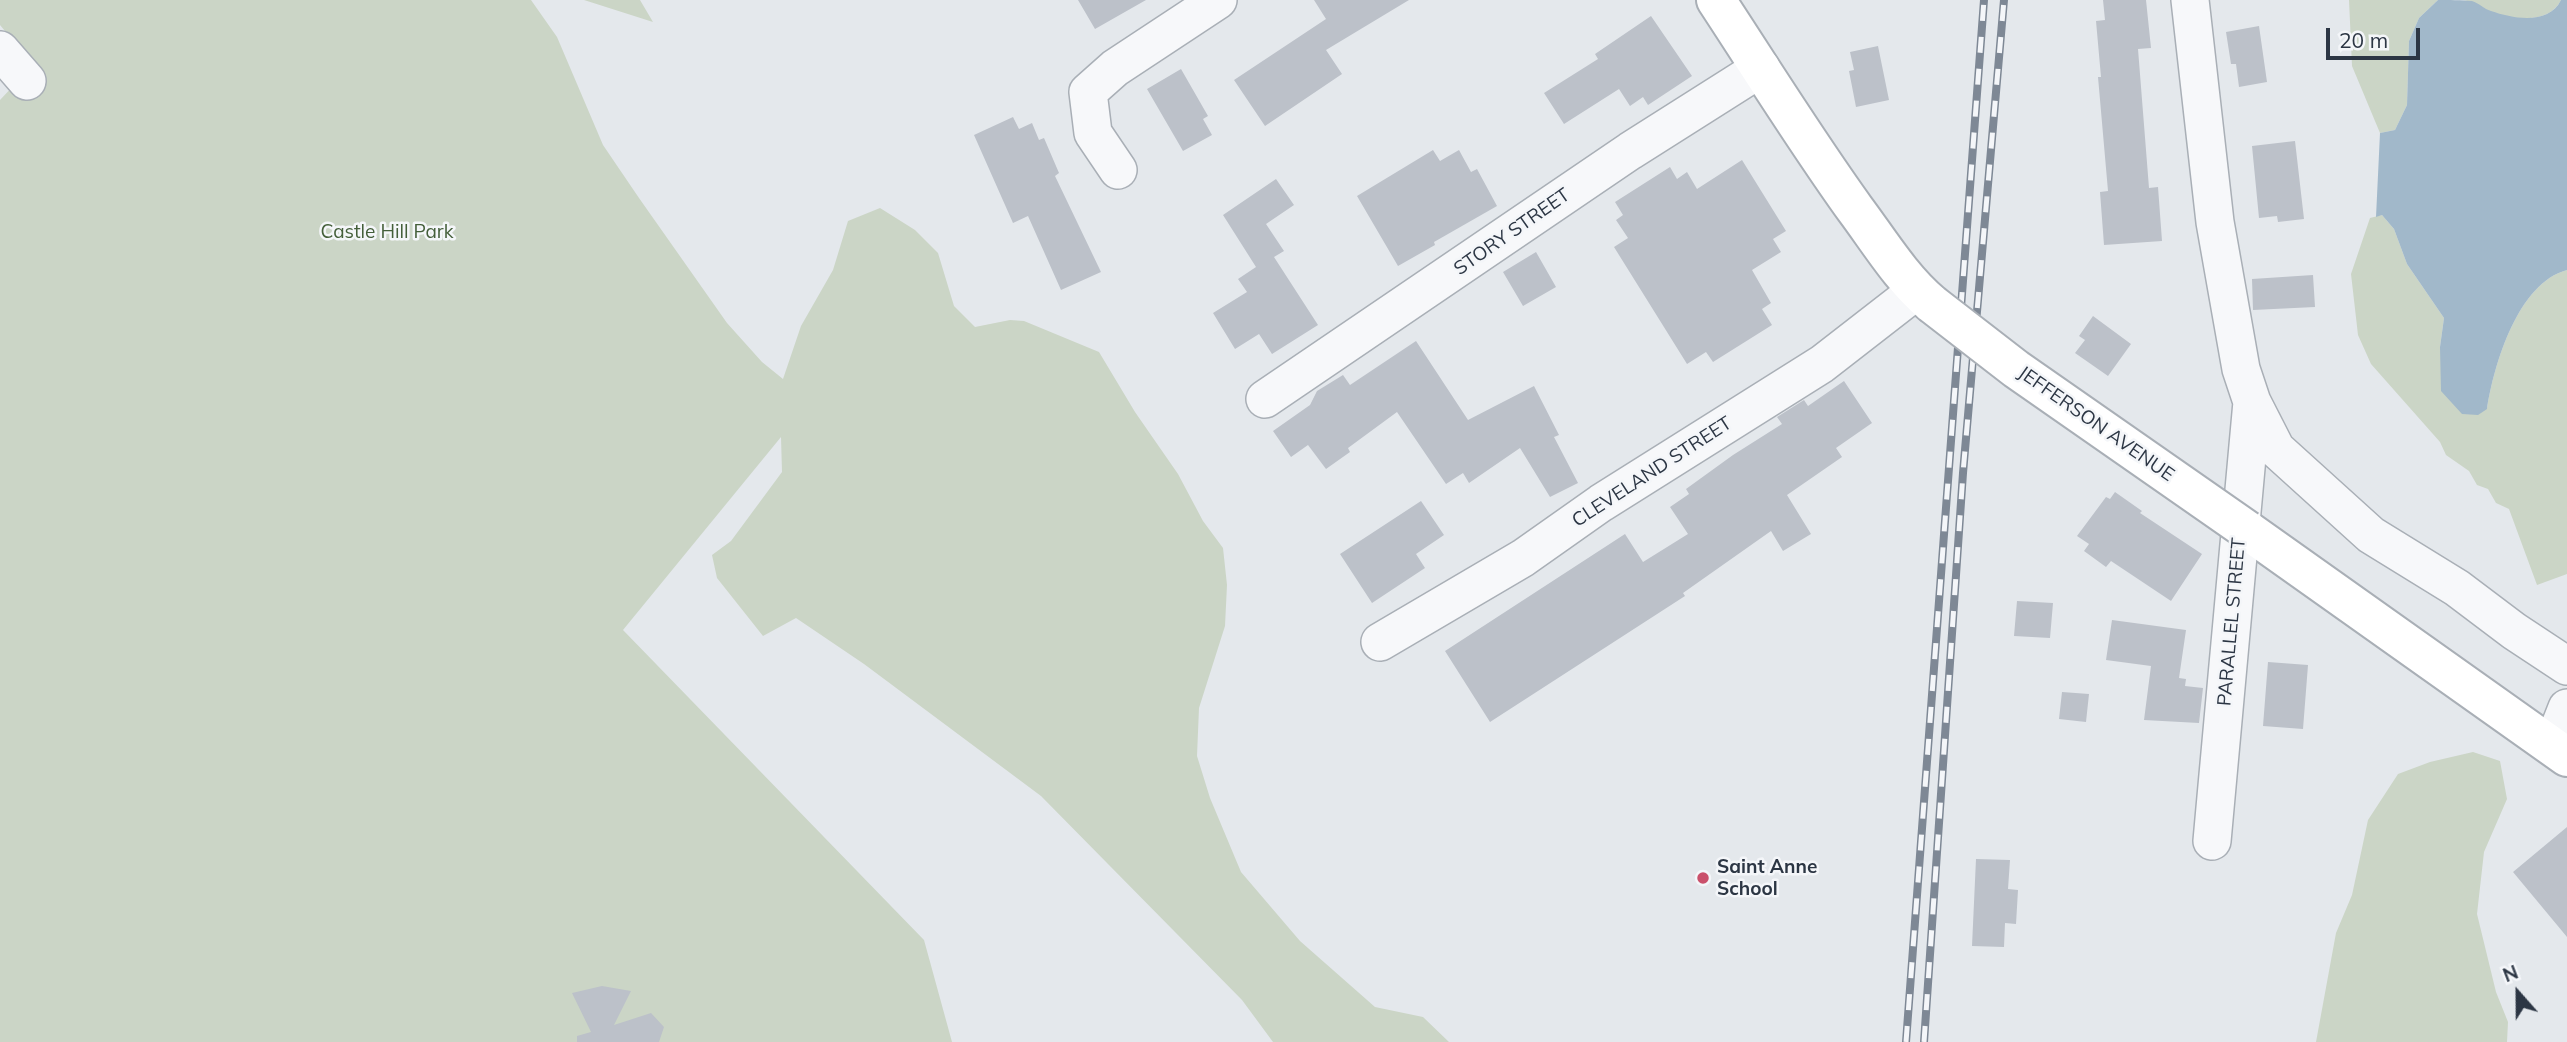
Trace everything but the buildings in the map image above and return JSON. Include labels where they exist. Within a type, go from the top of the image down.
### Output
[{"type":"main road","name":"JEFFERSON AVENUE","points":[[1716,0],[1819,158],[1924,297],[2016,369],[2090,418],[2549,744]]},
{"type":"street","points":[[1118,170],[1093,133],[1088,92],[1115,68],[1218,0]]},
{"type":"street","name":"PARALLEL STREET","points":[[2190,0],[2215,222],[2241,369],[2252,402],[2276,449],[2371,535],[2457,588],[2514,631],[2567,666]]},
{"type":"street","points":[[0,50],[27,81]]},
{"type":"street","name":"STORY STREET","points":[[1265,399],[1630,151],[1761,68]]},
{"type":"street","name":"CLEVELAND STREET","points":[[1380,642],[1523,558],[1601,503],[1924,297]]},
{"type":"street","name":"PARALLEL STREET","points":[[2212,841],[2252,402]]},
{"type":"street","points":[[2549,744],[2567,708]]},
{"type":"green space","name":"Castle Hill Park","points":[[0,0],[531,0],[557,37],[603,145],[727,323],[762,362],[783,379],[801,326],[833,270],[848,221],[880,208],[915,230],[938,253],[954,306],[975,327],[1010,320],[1024,321],[1099,352],[1135,412],[1178,474],[1203,521],[1223,548],[1227,585],[1225,626],[1199,708],[1197,756],[1210,798],[1241,872],[1300,941],[1375,1007],[1423,1017],[1449,1042],[1273,1042],[1242,1000],[1041,796],[864,664],[796,618],[763,636],[717,578],[712,555],[731,541],[782,472],[781,437],[623,630],[924,940],[952,1042],[0,1042],[0,100],[33,65],[0,25]]},
{"type":"green space","points":[[584,0],[640,0],[653,22]]},
{"type":"green space","points":[[2349,0],[2438,0],[2419,18],[2409,41],[2407,105],[2395,130],[2380,133],[2352,66]]},
{"type":"green space","points":[[2462,0],[2561,0],[2548,14],[2518,18],[2498,14]]},
{"type":"green space","points":[[2382,215],[2394,229],[2407,264],[2444,318],[2440,347],[2487,409],[2502,349],[2522,308],[2550,278],[2567,270],[2567,574],[2537,585],[2509,509],[2496,503],[2488,489],[2477,485],[2469,471],[2446,455],[2440,442],[2371,364],[2358,335],[2351,274],[2370,218]]},
{"type":"green space","points":[[2473,752],[2500,761],[2507,799],[2484,852],[2477,914],[2496,992],[2508,1022],[2507,1042],[2316,1042],[2336,933],[2352,895],[2368,820],[2398,774],[2430,762]]},
{"type":"water","points":[[2438,0],[2472,1],[2500,14],[2530,18],[2540,17],[2555,8],[2561,0],[2567,0],[2567,270],[2550,278],[2522,308],[2502,349],[2487,409],[2478,415],[2462,414],[2441,391],[2440,347],[2444,318],[2407,264],[2394,229],[2382,215],[2376,217],[2380,133],[2395,130],[2407,105],[2409,41],[2419,18]]},
{"type":"railway","points":[[1906,1042],[1984,0]]},
{"type":"railway","points":[[1924,1042],[1963,473],[2004,0]]},
{"type":"place","name":"Saint Anne School","points":[[1703,878]]}]
